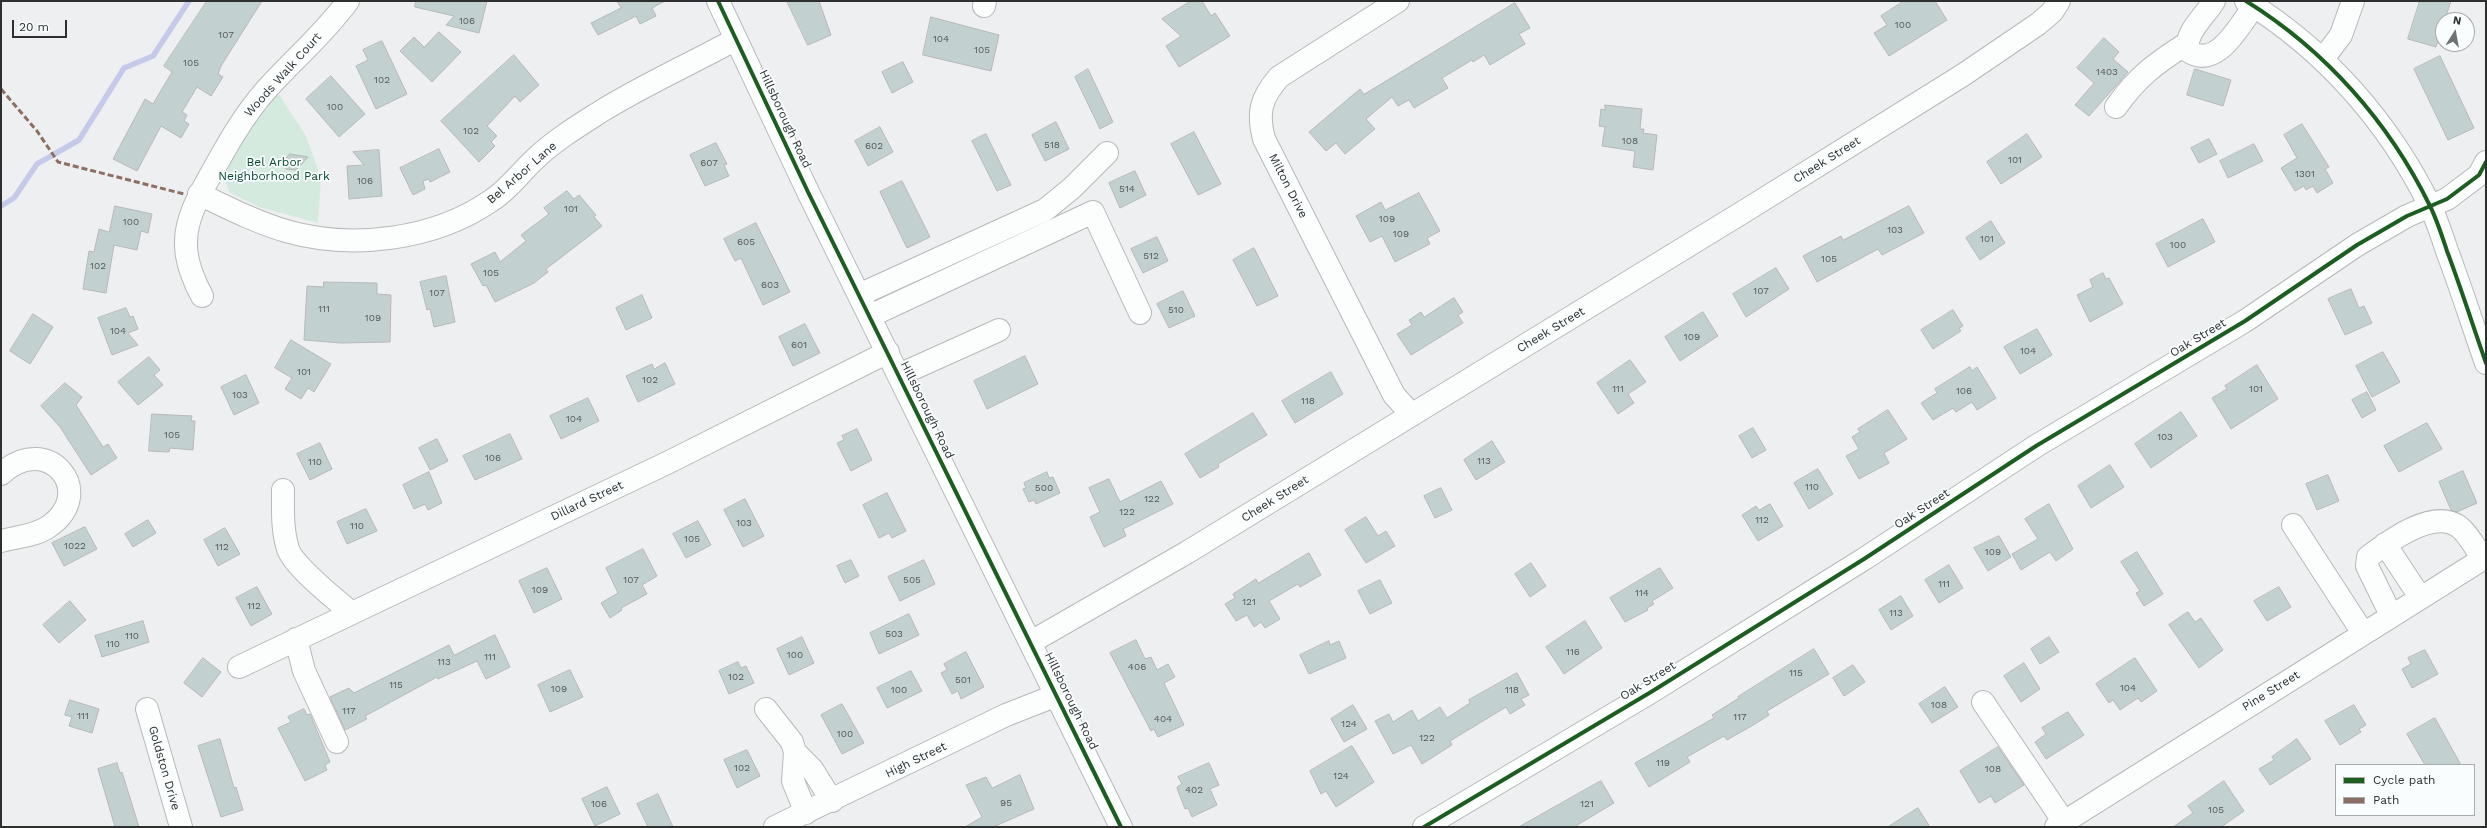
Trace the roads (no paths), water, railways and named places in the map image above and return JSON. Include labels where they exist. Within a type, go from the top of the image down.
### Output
[{"type":"street","name":"Woods Walk Court","points":[[202,296],[195,283],[186,246],[187,231],[200,194],[243,119],[266,90],[296,62],[348,1]]},
{"type":"street","name":"Hillsborough Road","points":[[718,1],[859,295],[1121,827]]},
{"type":"street","name":"Milton Drive","points":[[1398,1],[1279,77],[1266,91],[1261,106],[1260,124],[1264,139],[1394,395],[1412,415]]},
{"type":"street","name":"Cheek Street","points":[[1031,642],[1186,553],[1742,214],[1963,75],[2038,24],[2052,12],[2059,1]]},
{"type":"street","points":[[2116,107],[2131,85],[2153,65],[2186,44],[2190,35],[2214,1]]},
{"type":"street","points":[[2323,59],[2341,36],[2353,1]]},
{"type":"street","points":[[2186,44],[2188,51],[2197,57],[2210,56],[2220,50],[2250,3],[2298,38],[2323,59],[2376,118],[2431,207],[2486,363]]},
{"type":"street","name":"Bel Arbor Lane","points":[[200,194],[252,220],[287,231],[323,238],[361,240],[397,237],[433,229],[464,217],[493,200],[535,159],[600,112],[736,39]]},
{"type":"street","points":[[859,295],[1045,210],[1072,188],[1107,153]]},
{"type":"street","name":"Oak Street","points":[[1424,827],[1651,692],[1864,559],[2036,446],[2245,321],[2357,245],[2407,216],[2431,207],[2468,185],[2479,175],[2486,162]]},
{"type":"street","points":[[870,316],[1093,212],[1140,313]]},
{"type":"street","points":[[899,376],[999,330]]},
{"type":"street","name":"Dillard Street","points":[[239,667],[669,462],[888,352]]},
{"type":"street","points":[[1,474],[9,467],[26,458],[39,458],[51,463],[63,474],[70,488],[69,502],[61,516],[47,528],[1,541]]},
{"type":"street","points":[[283,490],[283,528],[289,551],[307,573],[351,613]]},
{"type":"street","points":[[2391,615],[2367,566],[2368,557],[2385,544],[2410,529],[2432,522],[2449,521],[2459,527],[2484,558]]},
{"type":"street","points":[[2293,525],[2363,633]]},
{"type":"street","points":[[2385,544],[2420,597]]},
{"type":"street","name":"Pine Street","points":[[2060,824],[2484,558]]},
{"type":"street","points":[[289,642],[337,742]]},
{"type":"street","name":"High Street","points":[[782,826],[1006,715],[1057,695]]},
{"type":"street","points":[[1983,702],[2060,824]]},
{"type":"street","name":"Goldston Drive","points":[[147,709],[181,827]]},
{"type":"street","points":[[766,709],[792,742],[795,752],[793,782],[806,813]]},
{"type":"street","points":[[795,752],[812,769],[832,801]]},
{"type":"waterway","points":[[1,206],[14,198],[37,164],[79,140],[124,68],[153,56],[189,1]]},
{"type":"park label","name":"Bel Arbor Neighborhood Park","points":[[274,169]]}]
